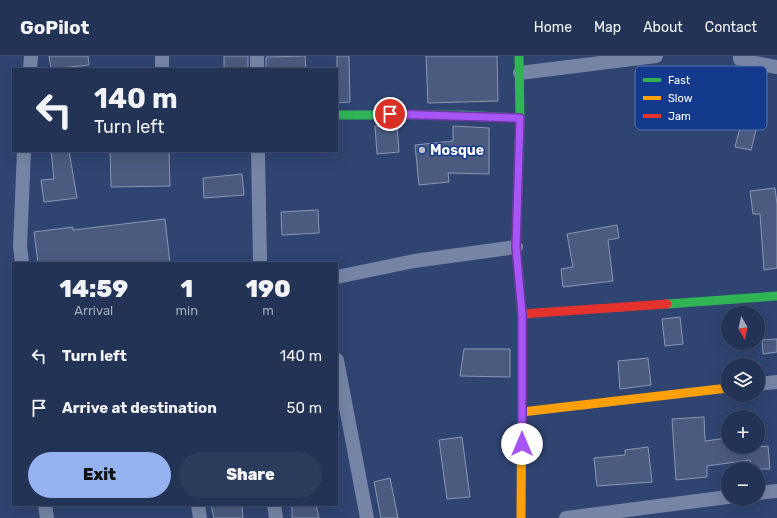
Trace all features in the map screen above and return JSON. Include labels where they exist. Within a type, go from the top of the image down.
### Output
[{"type":"street","points":[[30,56],[30,68]]},
{"type":"street","points":[[162,56],[162,68]]},
{"type":"street","points":[[257,56],[258,68]]},
{"type":"street","points":[[519,56],[520,118],[516,247],[522,314],[521,518]]},
{"type":"street","points":[[520,73],[656,56]]},
{"type":"street","points":[[740,56],[740,59],[744,61],[777,67]]},
{"type":"street","points":[[338,115],[462,115],[520,118]]},
{"type":"street","points":[[22,262],[20,246],[24,152]]},
{"type":"street","points":[[258,152],[260,262]]},
{"type":"street","points":[[338,277],[414,261],[516,247]]},
{"type":"street","points":[[522,314],[777,296]]},
{"type":"street","points":[[338,365],[367,518]]},
{"type":"street","points":[[765,383],[777,382]]},
{"type":"street","points":[[522,412],[721,389]]},
{"type":"street","points":[[765,492],[777,491]]},
{"type":"street","points":[[566,518],[721,498]]},
{"type":"street","points":[[45,506],[46,518]]},
{"type":"street","points":[[198,506],[200,518]]},
{"type":"street","points":[[274,506],[276,518]]},
{"type":"building","points":[[49,56],[88,56],[89,65],[51,68]]},
{"type":"building","points":[[224,56],[248,56],[248,68],[224,68]]},
{"type":"building","points":[[305,56],[306,68],[266,68],[266,57]]},
{"type":"building","points":[[337,56],[349,56],[350,102],[338,103]]},
{"type":"building","points":[[426,56],[497,56],[498,101],[428,103]]},
{"type":"building","points":[[375,126],[397,126],[399,152],[377,154]]},
{"type":"building","points":[[453,126],[489,128],[489,174],[448,173],[449,182],[419,185],[415,145],[453,141]]},
{"type":"building","points":[[739,130],[756,130],[751,150],[735,147]]},
{"type":"building","points":[[51,152],[69,152],[77,198],[44,202],[41,180],[54,179]]},
{"type":"building","points":[[110,152],[169,152],[170,186],[111,187]]},
{"type":"building","points":[[242,174],[244,195],[204,198],[203,178]]},
{"type":"building","points":[[775,188],[777,204],[777,268],[764,270],[760,214],[753,214],[750,191]]},
{"type":"building","points":[[318,210],[319,233],[282,235],[281,212]]},
{"type":"building","points":[[165,219],[170,262],[38,262],[34,232],[73,227],[73,230]]},
{"type":"building","points":[[617,225],[619,238],[608,240],[613,281],[563,287],[561,269],[573,267],[567,234]]},
{"type":"building","points":[[680,317],[683,344],[665,346],[662,319]]},
{"type":"building","points":[[777,339],[777,352],[763,354],[763,350],[765,350],[765,340]]},
{"type":"building","points":[[464,349],[510,349],[510,377],[460,376]]},
{"type":"building","points":[[648,358],[651,385],[620,389],[618,361]]},
{"type":"building","points":[[704,417],[705,441],[721,439],[721,454],[765,454],[765,446],[768,446],[770,469],[765,469],[765,462],[750,462],[750,460],[721,462],[721,464],[707,466],[707,477],[676,480],[672,419]]},
{"type":"building","points":[[462,437],[470,497],[447,499],[439,440]]},
{"type":"building","points":[[648,447],[652,482],[597,486],[594,458],[625,455],[625,450]]},
{"type":"building","points":[[390,478],[398,518],[381,518],[374,482]]},
{"type":"building","points":[[211,506],[242,506],[243,518],[214,518]]},
{"type":"building","points":[[292,506],[316,506],[319,518],[292,518]]},
{"type":"traffic: fast","points":[[519,56],[520,118],[516,247],[522,314],[522,364]]},
{"type":"traffic: fast","points":[[338,115],[461,115],[520,118]]},
{"type":"traffic: fast","points":[[667,304],[777,296]]},
{"type":"traffic: slow","points":[[521,518],[522,364]]},
{"type":"traffic: slow","points":[[522,412],[721,389]]},
{"type":"traffic: jam","points":[[522,314],[667,304]]},
{"type":"place","name":"Mosque","points":[[422,150]]},
{"type":"route","points":[[390,114],[462,115],[520,118],[516,247],[522,314],[522,444]]}]
